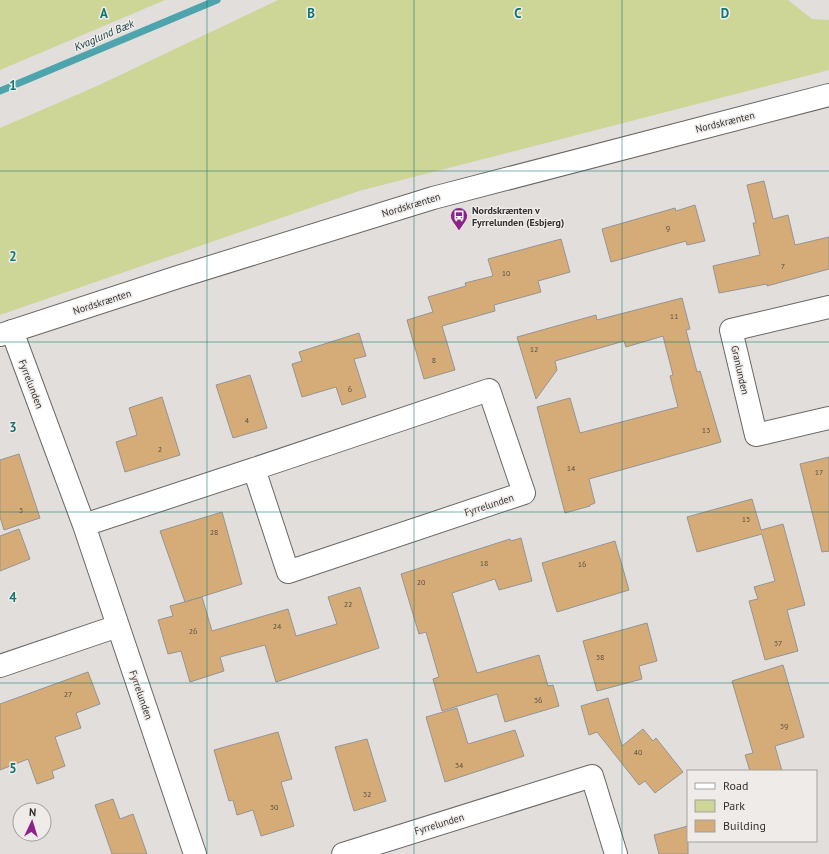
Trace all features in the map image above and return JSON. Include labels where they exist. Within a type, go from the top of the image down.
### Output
[{"type":"street","name":"Nordskrænten","points":[[6,333],[178,277],[433,198],[829,95]]},
{"type":"street","name":"Granlunden","points":[[829,307],[731,330],[756,435],[829,418]]},
{"type":"street","name":"Fyrrelunden","points":[[6,333],[84,525],[195,854]]},
{"type":"street","name":"Fyrrelunden","points":[[84,525],[489,390],[524,494],[288,572],[254,469]]},
{"type":"street","points":[[0,666],[118,626]]},
{"type":"street","name":"Fyrrelunden","points":[[343,854],[369,850],[592,776],[616,854]]},
{"type":"green space","points":[[0,0],[165,0],[0,70]]},
{"type":"green space","points":[[278,0],[788,0],[812,19],[829,20],[829,70],[359,191],[0,315],[0,128],[97,86]]},
{"type":"building","points":[[764,181],[773,219],[788,215],[795,245],[829,237],[829,269],[767,286],[767,284],[719,293],[713,266],[760,255],[753,223],[756,223],[747,185]]},
{"type":"building","points":[[695,205],[705,241],[687,245],[686,241],[611,262],[602,229],[675,208],[676,211]]},
{"type":"building","points":[[561,239],[570,272],[538,281],[541,292],[494,305],[495,311],[442,326],[455,370],[424,379],[407,320],[433,312],[428,297],[466,286],[465,283],[493,276],[488,259]]},
{"type":"building","points":[[682,298],[690,329],[686,330],[697,372],[700,371],[721,442],[589,479],[595,503],[590,506],[565,513],[537,407],[570,398],[580,433],[678,407],[670,376],[673,375],[663,336],[626,347],[624,341],[555,361],[557,370],[536,399],[517,337],[596,315],[597,320]]},
{"type":"building","points":[[359,333],[366,356],[354,359],[366,397],[342,405],[336,387],[302,397],[292,364],[302,361],[299,352]]},
{"type":"building","points":[[250,375],[267,428],[233,438],[216,385]]},
{"type":"building","points":[[162,397],[180,455],[125,472],[116,442],[137,435],[129,408]]},
{"type":"building","points":[[19,454],[40,518],[4,530],[0,517],[0,460]]},
{"type":"building","points":[[829,457],[829,551],[822,552],[800,464]]},
{"type":"building","points":[[752,499],[761,530],[783,524],[805,605],[787,610],[798,651],[765,660],[749,601],[758,599],[754,587],[775,581],[762,534],[697,552],[687,517]]},
{"type":"building","points":[[222,512],[242,584],[185,602],[160,531]]},
{"type":"building","points":[[19,529],[30,559],[0,571],[0,536]]},
{"type":"building","points":[[521,538],[532,581],[499,590],[495,579],[452,593],[477,673],[539,655],[548,686],[553,685],[559,706],[505,722],[497,694],[442,711],[433,679],[439,677],[426,632],[419,634],[401,574],[510,539],[511,541]]},
{"type":"building","points":[[615,541],[629,590],[557,612],[542,563]]},
{"type":"building","points":[[360,587],[379,648],[276,682],[265,645],[220,657],[224,671],[190,682],[181,651],[168,654],[158,620],[173,616],[170,606],[202,597],[212,631],[288,609],[296,636],[337,624],[328,597]]},
{"type":"building","points":[[647,623],[657,661],[639,666],[642,679],[597,691],[583,641]]},
{"type":"building","points":[[783,665],[804,737],[775,746],[782,770],[750,770],[745,755],[753,753],[732,681]]},
{"type":"building","points":[[88,672],[100,704],[76,713],[81,728],[55,737],[65,766],[52,771],[54,778],[37,784],[28,759],[0,770],[0,704]]},
{"type":"building","points":[[608,698],[622,746],[643,729],[653,741],[656,738],[683,772],[655,793],[645,781],[639,785],[597,732],[589,735],[581,706]]},
{"type":"building","points":[[457,708],[468,744],[515,730],[524,756],[445,782],[426,717]]},
{"type":"building","points":[[278,732],[292,779],[281,782],[294,826],[261,836],[253,810],[237,815],[233,800],[229,801],[214,750]]},
{"type":"building","points":[[367,739],[386,801],[354,811],[335,747]]},
{"type":"building","points":[[113,799],[120,819],[133,814],[147,854],[112,854],[95,805]]},
{"type":"building","points":[[687,826],[688,854],[659,854],[654,835]]},
{"type":"waterway","name":"Kvaglund Bæk","points":[[0,91],[217,0]]},
{"type":"place","name":"Nordskrænten v Fyrrelunden (Esbjerg)","points":[[459,231]]}]
